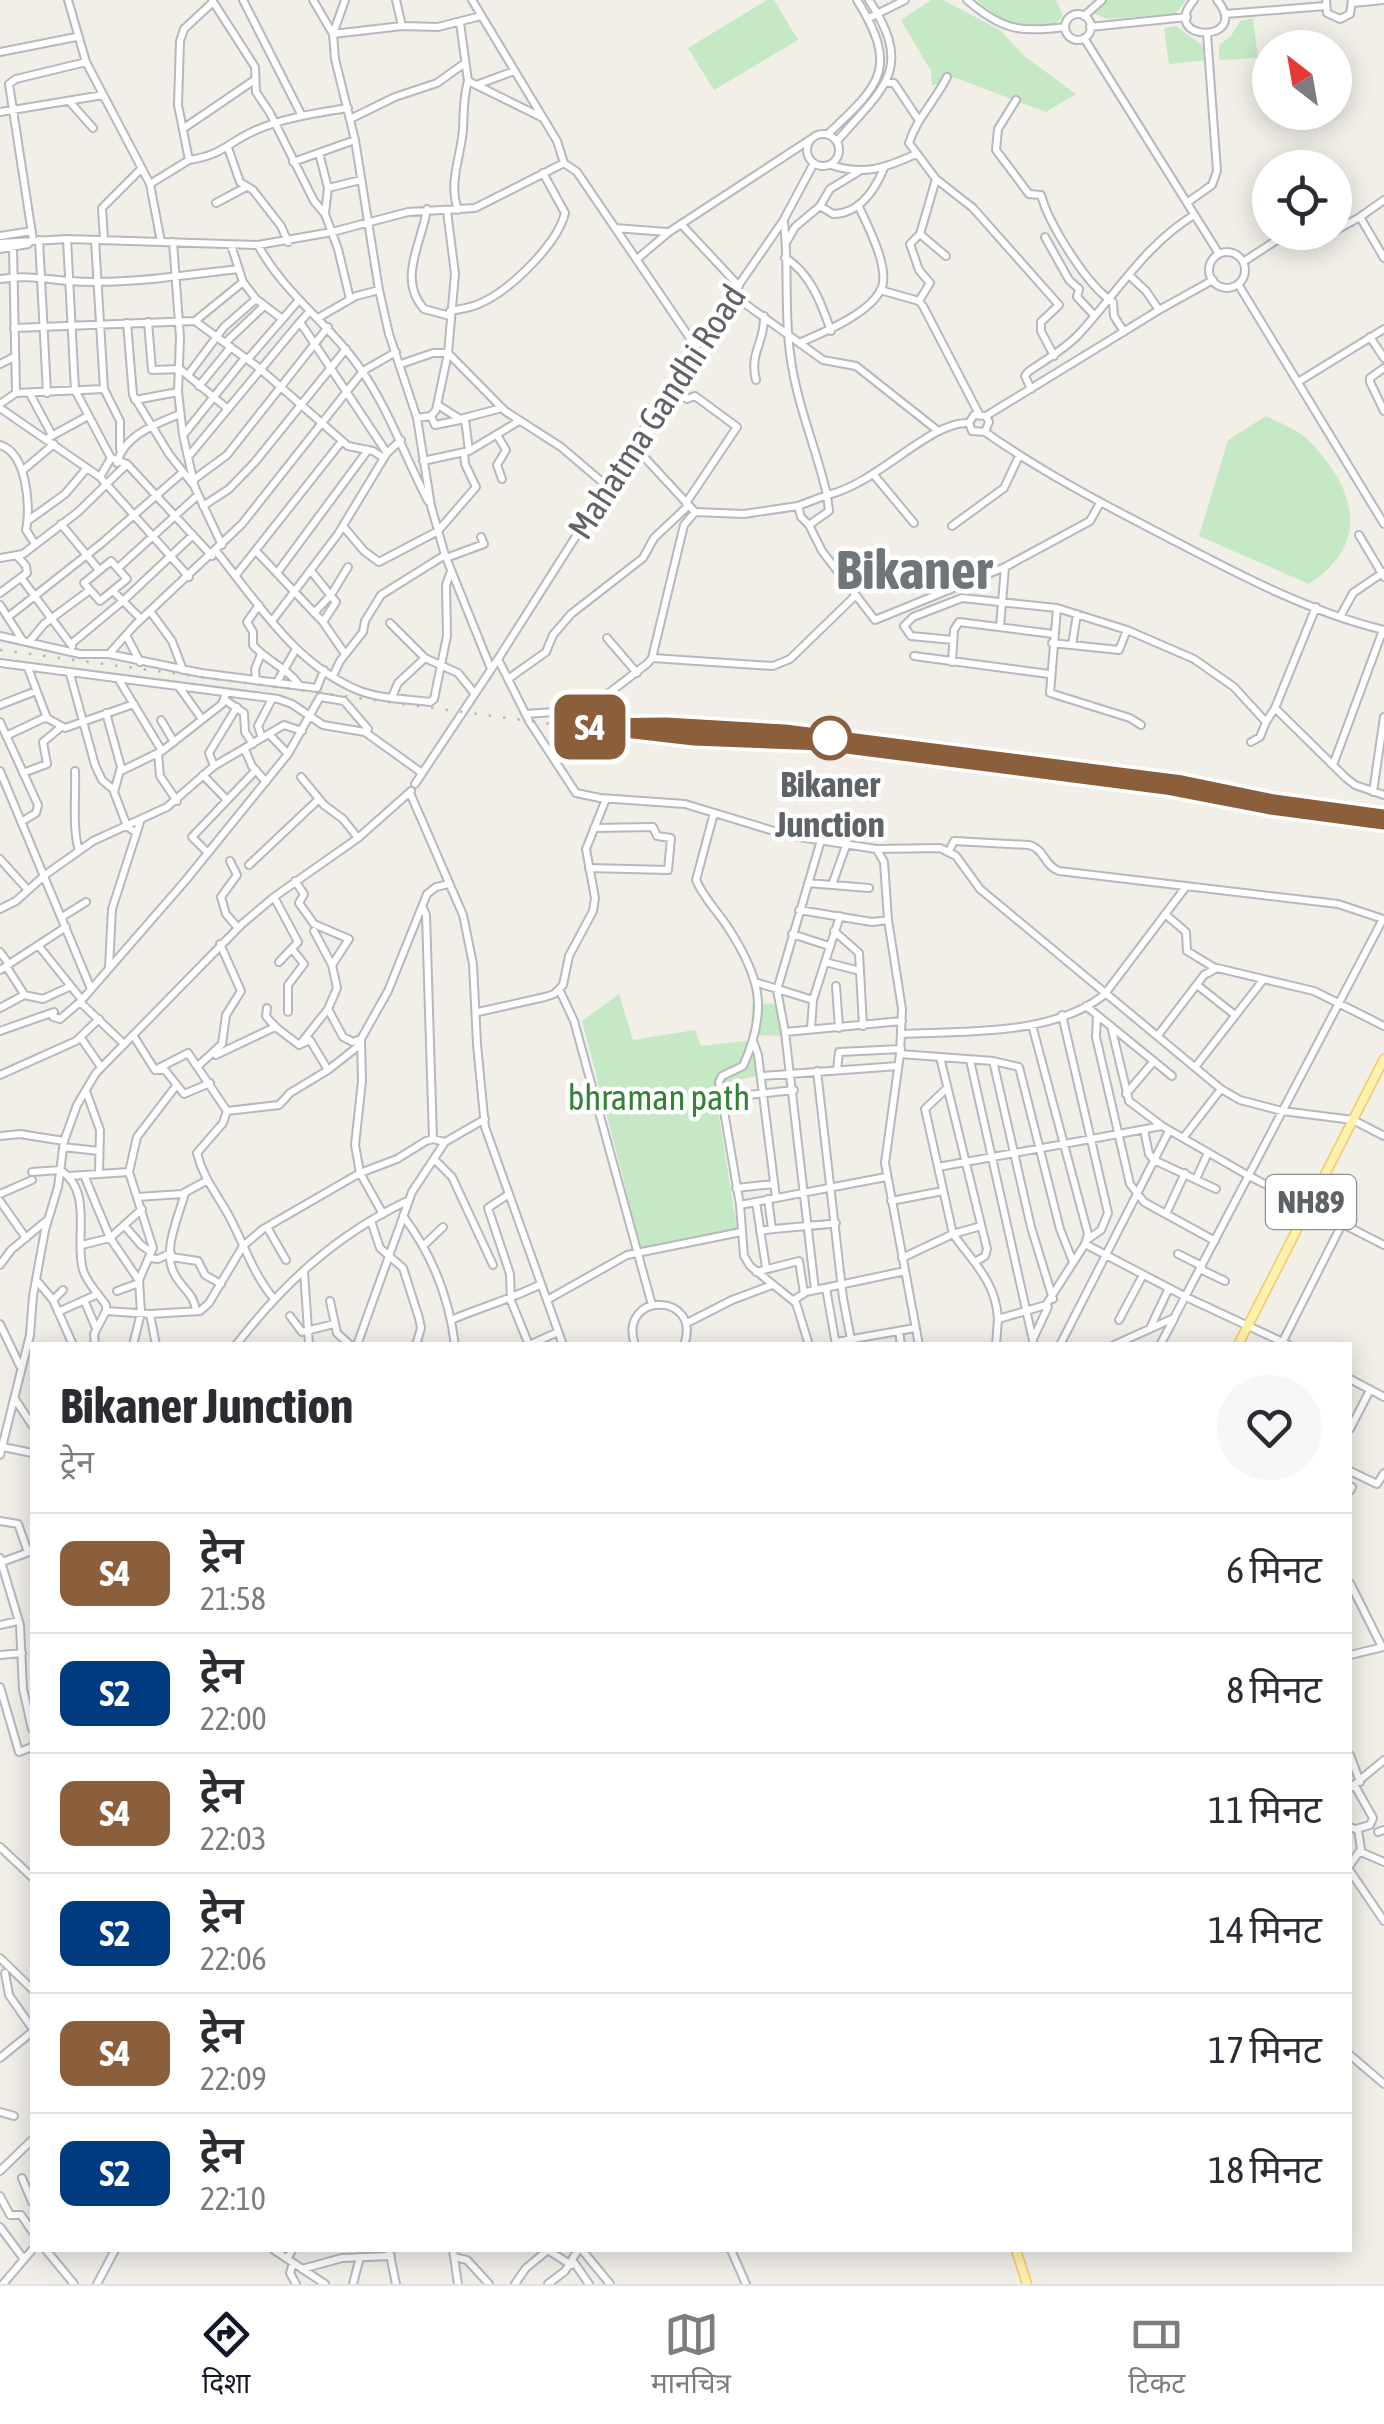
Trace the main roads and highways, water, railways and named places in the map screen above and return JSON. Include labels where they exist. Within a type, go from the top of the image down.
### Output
[{"type":"main road","name":"NH89","points":[[1239,1342],[1384,1060]]},
{"type":"main road","points":[[1017,2252],[1026,2284]]},
{"type":"railway","points":[[0,650],[552,724],[694,738],[823,743],[1166,787],[1269,807],[1384,822]]},
{"type":"train","name":"S4","points":[[1384,817],[1274,802],[1182,783],[785,732],[666,725],[590,726],[694,738],[823,743],[1166,787],[1270,807],[1384,822]]},
{"type":"place","name":"Bikaner Junction","points":[[830,738]]},
{"type":"district","name":"Bikaner","points":[[914,570]]},
{"type":"park label","name":"bhraman path","points":[[659,1098]]}]
